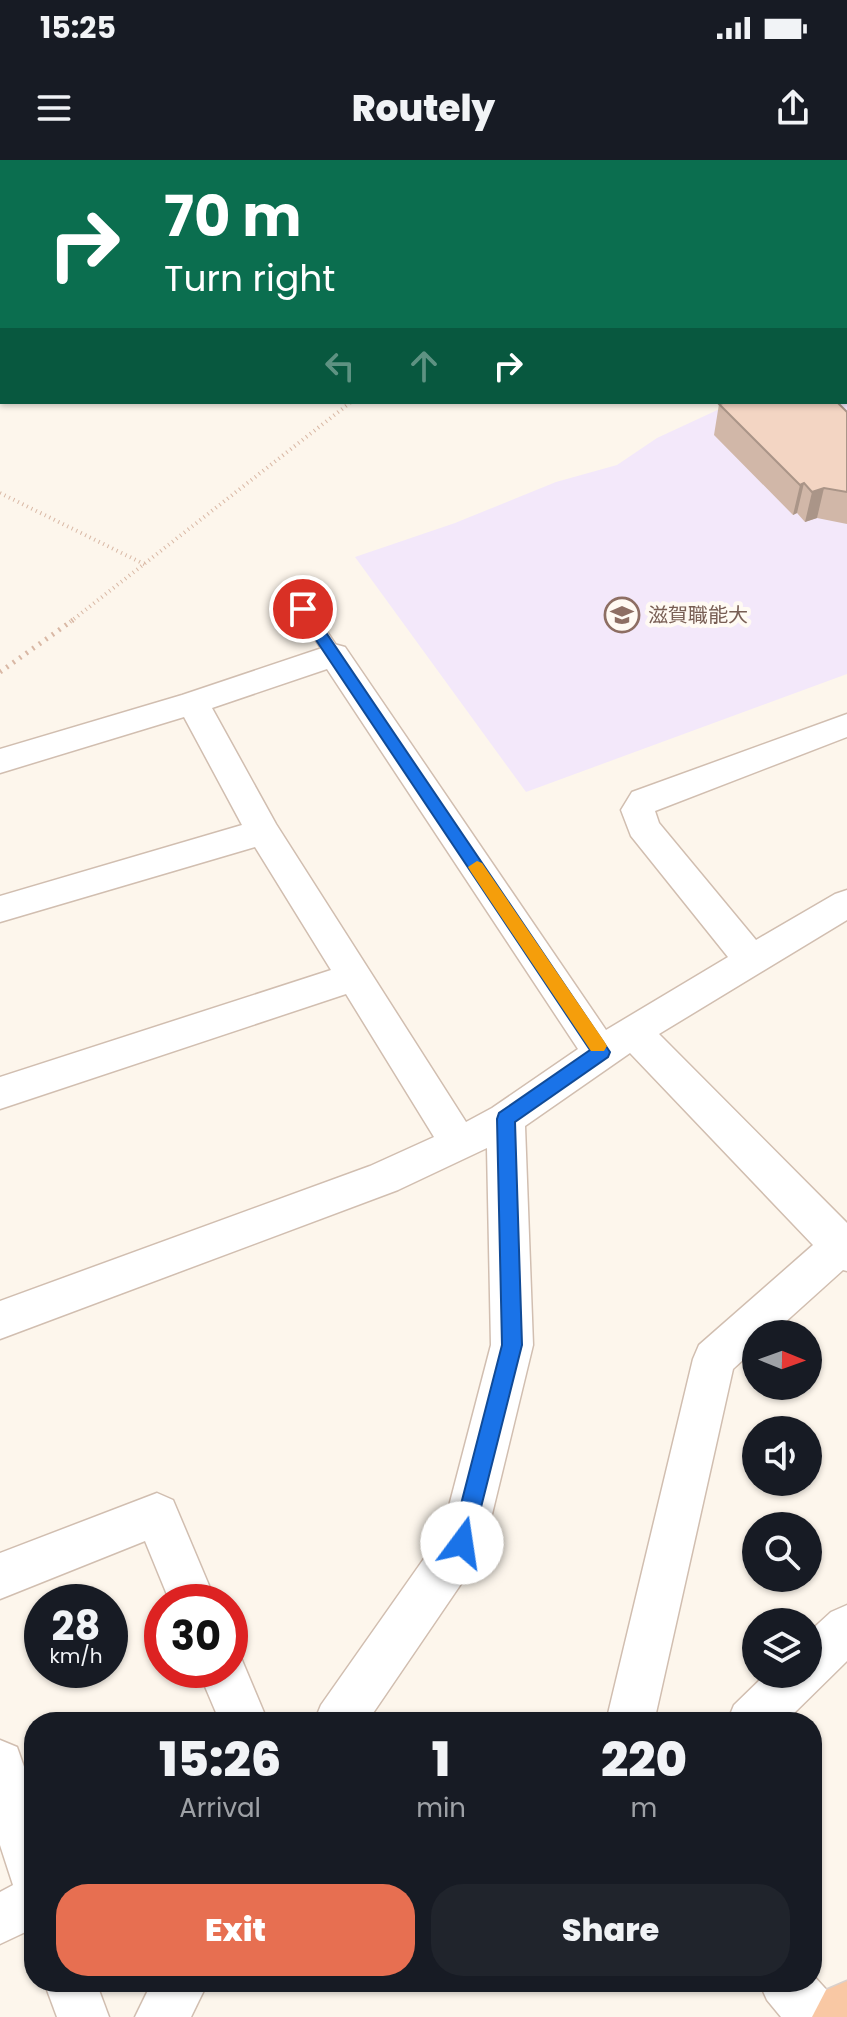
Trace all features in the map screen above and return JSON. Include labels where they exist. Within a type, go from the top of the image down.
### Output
[{"type":"highway","points":[[842,2017],[847,2011]]},
{"type":"street","points":[[0,761],[193,703],[334,655],[617,1041],[845,1247],[714,1359],[632,1712]]},
{"type":"street","points":[[193,703],[263,832],[459,1144]]},
{"type":"street","points":[[751,960],[643,827],[638,810],[644,801],[847,725]]},
{"type":"street","points":[[0,909],[263,832]]},
{"type":"street","points":[[0,1320],[384,1178],[459,1144],[506,1119],[617,1041],[847,903]]},
{"type":"street","points":[[0,1093],[354,977]]},
{"type":"street","points":[[345,1712],[462,1543],[512,1345],[506,1119]]},
{"type":"street","points":[[0,1576],[157,1515],[186,1584]]},
{"type":"street","points":[[822,1652],[847,1628]]},
{"type":"street","points":[[230,1688],[240,1712]]},
{"type":"street","points":[[761,1712],[786,1688]]},
{"type":"street","points":[[0,1764],[24,1842]]},
{"type":"street","points":[[0,1918],[24,1907]]},
{"type":"street","points":[[74,1992],[83,2017]]},
{"type":"street","points":[[161,2017],[176,1992]]},
{"type":"street","points":[[794,1992],[815,2017]]},
{"type":"lane","points":[[288,586],[334,655]]},
{"type":"path","points":[[0,672],[40,646],[146,565],[348,404]]},
{"type":"path","points":[[0,493],[146,565]]},
{"type":"shaded area","name":"滋賀職能大","points":[[847,404],[847,674],[526,792],[355,557],[455,523],[556,482],[617,465],[657,438],[726,406]]},
{"type":"building","points":[[719,404],[839,404],[847,412],[847,492],[824,488],[812,492],[804,483],[800,485]]},
{"type":"slow traffic","points":[[477,867],[598,1046]]},
{"type":"place","name":"滋賀職能大","points":[[622,615]]},
{"type":"route","points":[[303,609],[601,1052],[506,1119],[512,1345],[462,1543]]}]
